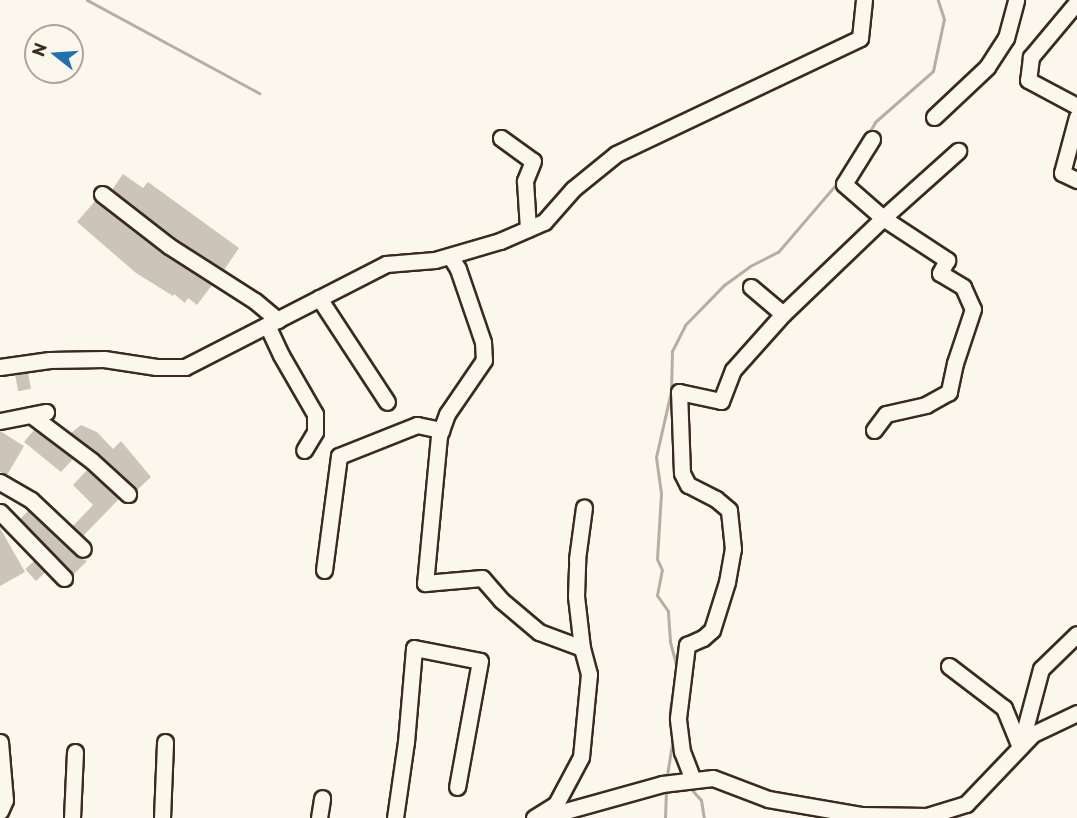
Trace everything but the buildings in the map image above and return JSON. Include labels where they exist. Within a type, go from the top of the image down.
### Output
[{"type":"street","points":[[0,368],[50,360],[104,359],[156,367],[185,367],[386,264],[435,260],[500,241],[544,222],[573,189],[616,154],[860,38],[864,0]]},
{"type":"street","points":[[934,117],[987,67],[1006,38],[1016,0]]},
{"type":"street","points":[[1077,2],[1031,57],[1028,80],[1077,106]]},
{"type":"street","points":[[1077,117],[1062,173],[1077,180]]},
{"type":"street","points":[[501,138],[533,161],[525,181],[528,229]]},
{"type":"street","points":[[872,139],[844,184],[882,218],[947,260],[940,273],[963,287],[973,309],[955,363],[949,392],[926,405],[886,414],[874,430]]},
{"type":"street","points":[[693,780],[682,753],[678,718],[687,645],[703,638],[712,630],[727,582],[733,549],[729,510],[716,499],[688,485],[682,473],[679,392],[721,401],[733,370],[783,314],[882,218],[958,152]]},
{"type":"street","points":[[102,194],[169,246],[255,301],[272,323],[280,355],[315,414],[315,432],[304,450]]},
{"type":"street","points":[[450,256],[458,269],[483,342],[484,360],[447,414],[441,430],[425,583],[482,578],[501,600],[539,632],[582,648]]},
{"type":"street","points":[[751,287],[783,314]]},
{"type":"street","points":[[319,298],[387,402]]},
{"type":"street","points":[[0,421],[38,413],[128,494]]},
{"type":"street","points":[[324,570],[339,456],[417,425],[441,430]]},
{"type":"street","points":[[1,484],[31,500],[83,549]]},
{"type":"street","points":[[534,818],[556,804],[581,757],[589,674],[582,648],[576,596],[577,559],[584,507]]},
{"type":"street","points":[[0,512],[63,578]]},
{"type":"street","points":[[1020,747],[1041,669],[1077,634]]},
{"type":"street","points":[[395,818],[406,742],[414,648],[480,661],[457,787]]},
{"type":"street","points":[[949,666],[1004,708],[1020,747]]},
{"type":"street","points":[[542,818],[662,784],[713,778],[768,799],[861,815],[931,816],[966,804],[1033,734],[1077,713]]},
{"type":"street","points":[[0,742],[5,800],[0,811]]},
{"type":"street","points":[[162,818],[165,742]]},
{"type":"street","points":[[72,818],[75,752]]},
{"type":"street","points":[[319,818],[322,798]]},
{"type":"waterway","points":[[87,0],[259,93]]},
{"type":"waterway","points":[[867,136],[875,122],[933,71],[944,19],[938,0]]},
{"type":"waterway","points":[[677,668],[670,641],[668,611],[657,595],[662,570],[657,559],[661,493],[656,457],[671,391],[672,351],[685,325],[724,285],[750,266],[778,252],[838,182]]},
{"type":"waterway","points":[[667,775],[672,742],[670,709],[674,686]]},
{"type":"waterway","points":[[692,790],[701,800],[704,818]]},
{"type":"waterway","points":[[665,818],[666,792]]}]
